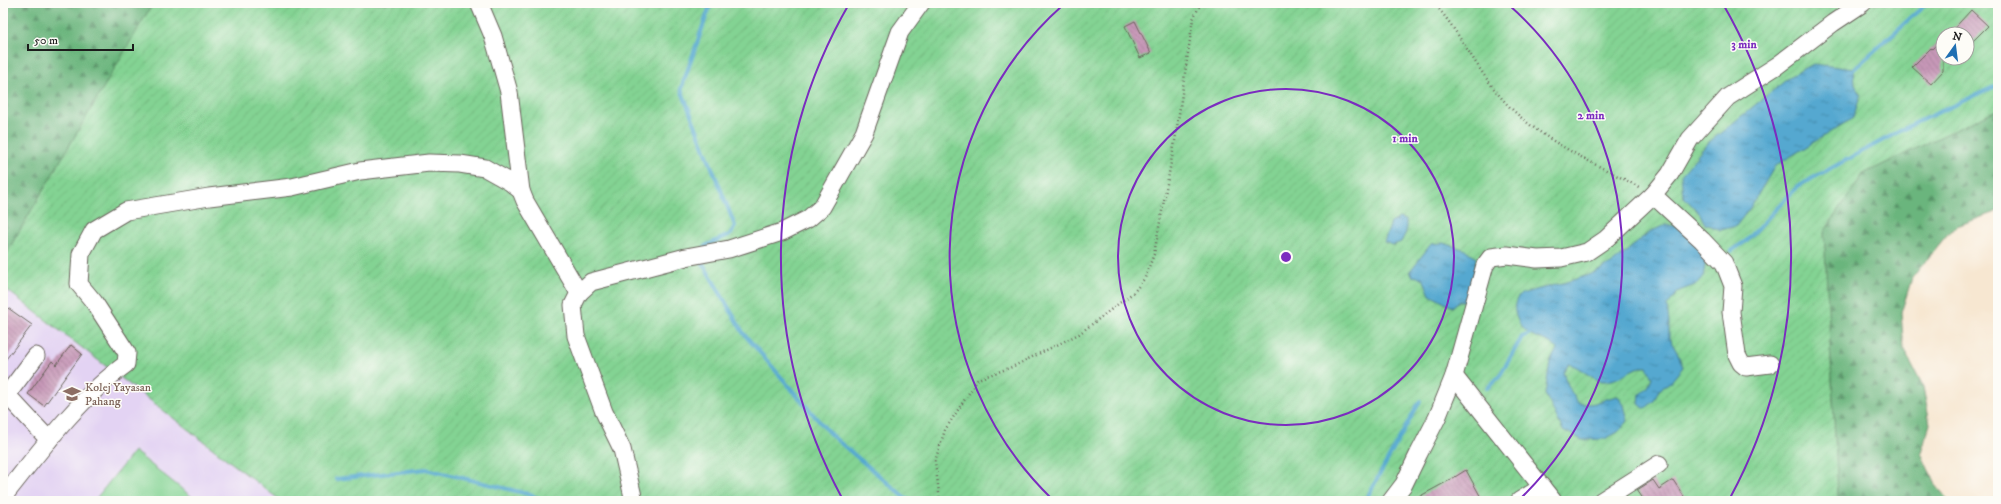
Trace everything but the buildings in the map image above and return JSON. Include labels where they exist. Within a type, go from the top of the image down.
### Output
[{"type":"street","points":[[479,3],[493,36],[507,86],[521,191]]},
{"type":"street","points":[[634,501],[622,449],[604,412],[576,336],[573,305],[580,293],[591,282],[686,256],[729,249],[782,232],[808,219],[822,207],[864,133],[900,32],[921,3]]},
{"type":"street","points":[[1391,501],[1404,484],[1437,418],[1454,376],[1485,265],[1491,257],[1507,255],[1536,259],[1561,258],[1587,252],[1618,229],[1654,195],[1670,174],[1690,139],[1728,97],[1778,65],[1862,3]]},
{"type":"street","points":[[3,497],[50,440],[108,378],[126,364],[127,353],[94,302],[80,284],[81,254],[94,230],[126,211],[209,197],[292,187],[360,170],[429,163],[460,164],[486,168],[510,182],[521,191],[580,293]]},
{"type":"street","points":[[1654,195],[1724,263],[1733,286],[1730,312],[1737,355],[1742,363],[1746,367],[1770,364]]},
{"type":"street","points":[[36,356],[5,397],[50,440]]},
{"type":"street","points":[[1454,376],[1553,501]]},
{"type":"street","points":[[1601,501],[1659,464]]},
{"type":"street","points":[[1519,501],[1542,487]]},
{"type":"path","points":[[940,501],[934,461],[945,430],[978,379],[1012,367],[1079,334],[1134,292],[1145,278],[1154,254],[1174,148],[1193,19],[1201,3]]},
{"type":"path","points":[[1434,3],[1491,85],[1516,113],[1551,139],[1654,195]]},
{"type":"shaded area","name":"Kolej Yayasan Pahang","points":[[3,287],[281,501],[3,501]]},
{"type":"green space","points":[[3,3],[153,3],[3,259]]},
{"type":"green space","points":[[153,3],[1998,3],[1998,109],[1863,174],[1824,232],[1838,495],[1837,501],[281,501],[3,287],[3,259]]},
{"type":"green space","points":[[1998,109],[1998,211],[1957,226],[1946,236],[1912,278],[1901,313],[1904,350],[1923,387],[1930,424],[1921,453],[1935,484],[1949,501],[1837,501],[1838,495],[1824,232],[1863,174]]},
{"type":"green space","points":[[134,451],[197,501],[94,501]]},
{"type":"water","points":[[1813,64],[1854,69],[1855,85],[1861,94],[1853,118],[1775,166],[1750,208],[1736,226],[1721,230],[1705,224],[1700,214],[1683,196],[1681,175],[1708,143],[1791,76]]},
{"type":"water","points":[[1399,218],[1406,220],[1406,232],[1401,242],[1393,245],[1384,242],[1391,223]]},
{"type":"water","points":[[1666,225],[1677,226],[1707,254],[1703,278],[1695,285],[1679,291],[1667,306],[1669,338],[1683,367],[1669,384],[1659,390],[1654,401],[1645,409],[1639,404],[1640,394],[1648,387],[1652,377],[1647,367],[1635,369],[1608,381],[1602,381],[1593,378],[1569,364],[1563,373],[1570,390],[1578,403],[1589,404],[1618,396],[1624,405],[1628,421],[1618,432],[1605,439],[1582,440],[1563,430],[1545,394],[1550,362],[1557,349],[1548,342],[1533,336],[1521,326],[1516,315],[1515,304],[1521,294],[1597,272],[1614,262],[1647,234]]},
{"type":"water","points":[[1443,243],[1466,250],[1476,258],[1473,282],[1468,301],[1459,301],[1452,307],[1430,295],[1423,278],[1412,276],[1410,271],[1431,244]]},
{"type":"waterway","points":[[705,246],[731,234],[735,226],[681,89],[711,3]]},
{"type":"waterway","points":[[1854,69],[1927,3]]},
{"type":"waterway","points":[[1731,251],[1746,241],[1798,186],[1913,124],[1998,85]]},
{"type":"waterway","points":[[702,258],[702,262],[744,334],[831,435],[909,501]]},
{"type":"waterway","points":[[1487,388],[1499,377],[1522,337],[1529,334]]},
{"type":"waterway","points":[[1365,501],[1420,401]]},
{"type":"waterway","points":[[336,479],[426,469],[528,494],[545,501]]},
{"type":"place","name":"Kolej Yayasan Pahang","points":[[72,394]]}]
